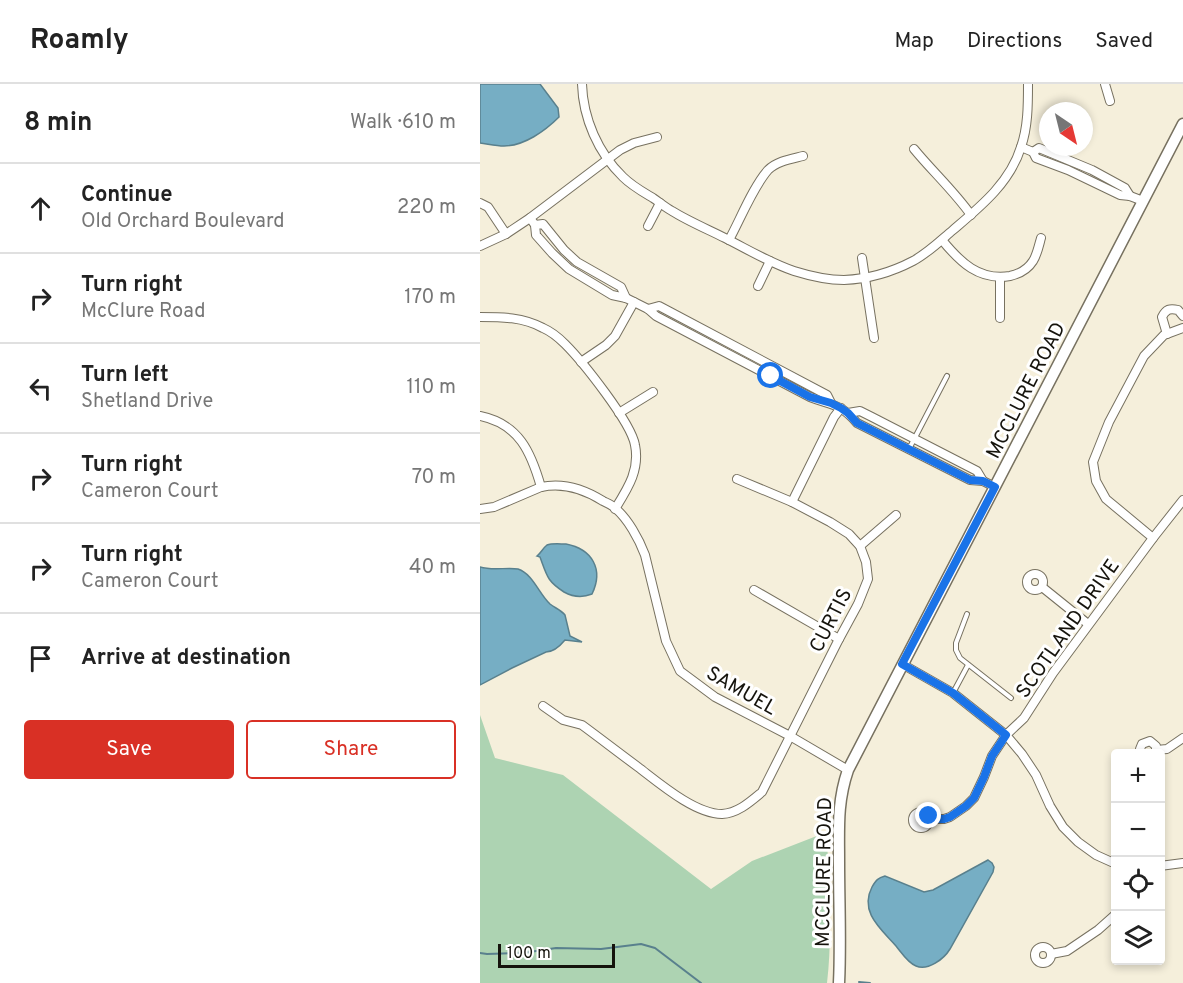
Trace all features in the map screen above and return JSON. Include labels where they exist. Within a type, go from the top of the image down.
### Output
[{"type":"street","points":[[582,84],[582,99],[588,124],[608,160],[623,178],[674,212],[770,261],[794,271],[822,278],[843,280],[886,273],[914,261],[928,252],[993,194],[1015,163],[1021,147],[1027,122],[1028,84]]},
{"type":"street","points":[[1105,84],[1110,101]]},
{"type":"street","name":"MCCLURE ROAD","points":[[839,983],[841,950],[839,815],[842,788],[848,770],[1183,124]]},
{"type":"street","points":[[480,244],[532,221],[620,150],[634,143],[657,137]]},
{"type":"street","points":[[1021,147],[1032,152],[1036,158],[1068,170],[1120,195],[1143,201]]},
{"type":"street","points":[[914,149],[962,201],[971,215]]},
{"type":"street","points":[[729,240],[756,188],[769,169],[783,161],[803,156]]},
{"type":"street","points":[[480,202],[488,207],[506,234]]},
{"type":"street","points":[[648,226],[660,203]]},
{"type":"street","points":[[532,221],[536,235],[552,254],[569,269],[612,295],[630,300],[648,309],[656,316],[810,397],[841,408],[857,423],[970,480],[983,481],[995,487]]},
{"type":"street","points":[[942,240],[952,252],[975,271],[1000,277],[1015,275],[1026,270],[1034,260],[1041,238]]},
{"type":"street","points":[[862,258],[874,338]]},
{"type":"street","points":[[758,286],[770,261]]},
{"type":"street","points":[[1000,277],[1000,318]]},
{"type":"street","points":[[581,362],[615,336],[630,300]]},
{"type":"street","points":[[1167,334],[1162,316],[1165,311],[1178,310],[1183,316]]},
{"type":"street","points":[[480,317],[521,319],[543,328],[564,343],[619,413],[632,432],[636,446],[636,463],[631,484],[615,508],[589,492],[563,486],[541,487],[494,507],[480,509]]},
{"type":"street","points":[[1153,538],[1106,499],[1096,481],[1093,462],[1109,422],[1144,356],[1167,334],[1183,328]]},
{"type":"street","points":[[619,413],[653,392]]},
{"type":"street","points":[[792,502],[834,417],[841,408]]},
{"type":"street","points":[[848,413],[860,411],[977,471],[983,481]]},
{"type":"street","points":[[480,416],[495,420],[525,444],[535,464],[541,487]]},
{"type":"street","points":[[737,479],[792,502],[830,522],[849,534],[860,546],[896,515]]},
{"type":"street","name":"SCOTLAND DRIVE","points":[[929,819],[950,817],[974,798],[992,756],[1006,735],[1024,718],[1088,624],[1183,500]]},
{"type":"street","name":"SAMUEL","points":[[615,508],[640,542],[666,641],[680,671],[715,698],[790,736],[848,770]]},
{"type":"street","name":"CURTIS","points":[[543,706],[563,720],[582,725],[679,798],[705,811],[722,814],[744,807],[762,792],[858,604],[868,579],[866,561],[860,546]]},
{"type":"street","points":[[1042,587],[1088,624]]},
{"type":"street","points":[[754,590],[839,639]]},
{"type":"street","points":[[902,664],[953,693],[1006,735],[1036,775],[1050,806],[1064,827],[1078,843],[1111,862]]},
{"type":"street","points":[[1165,750],[1183,738]]},
{"type":"street","points":[[1141,749],[1147,741],[1154,744],[1155,749]]},
{"type":"street","points":[[1165,865],[1183,863]]},
{"type":"street","points":[[1051,954],[1066,951],[1111,918]]},
{"type":"lane","points":[[909,449],[948,376]]},
{"type":"lane","points":[[967,614],[956,643],[956,650],[960,658],[1011,698]]},
{"type":"lane","points":[[953,693],[968,665]]},
{"type":"green space","points":[[480,715],[495,758],[563,775],[711,889],[752,861],[827,832],[830,927],[827,983],[480,983]]},
{"type":"water","points":[[480,84],[540,84],[558,108],[559,117],[526,141],[504,146],[480,143]]},
{"type":"water","points":[[566,544],[583,550],[593,562],[597,576],[592,594],[574,596],[567,594],[548,578],[540,557],[537,556],[547,545]]},
{"type":"water","points":[[480,567],[518,569],[528,575],[550,604],[565,615],[570,636],[582,642],[565,640],[554,650],[480,685]]},
{"type":"water","points":[[988,860],[994,867],[993,872],[950,949],[940,960],[926,967],[916,966],[910,962],[878,926],[870,912],[868,904],[873,885],[885,876],[924,892],[933,890]]},
{"type":"waterway","points":[[480,953],[523,953],[556,948],[601,949],[641,944],[655,948],[701,983]]},
{"type":"waterway","points":[[859,982],[870,983]]},
{"type":"route","points":[[771,376],[810,397],[841,408],[857,423],[970,480],[983,481],[995,487],[902,664],[953,693],[1006,735],[992,756],[974,798],[958,813],[950,817],[929,819],[929,816]]}]
